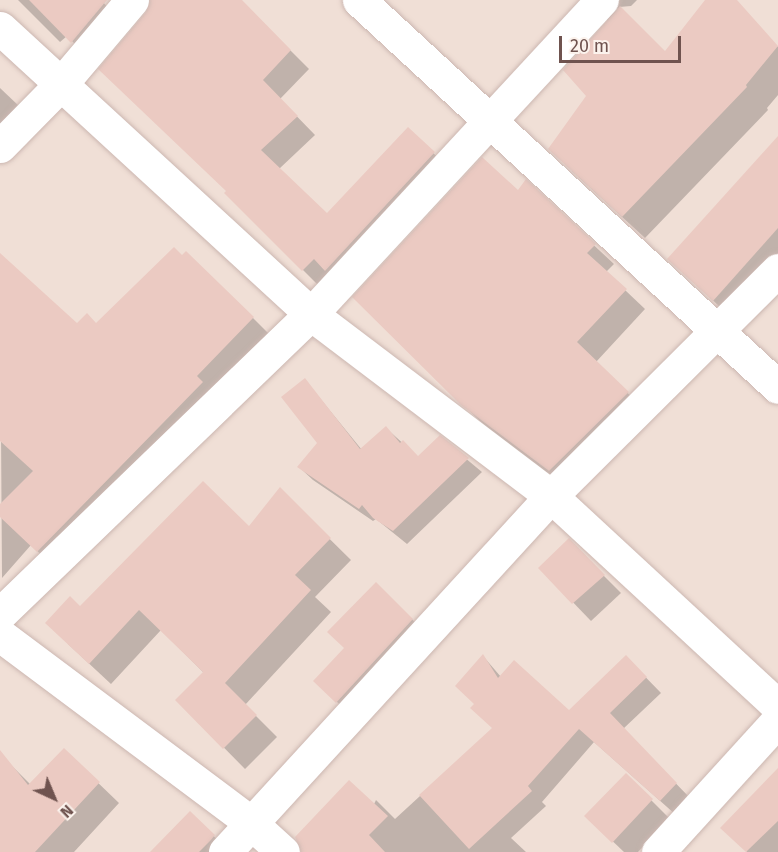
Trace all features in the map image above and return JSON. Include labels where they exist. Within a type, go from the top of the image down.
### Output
[{"type":"street","points":[[0,146],[61,84],[132,0]]},
{"type":"street","points":[[358,0],[491,120],[778,387]]},
{"type":"street","points":[[0,614],[311,314],[602,0]]},
{"type":"street","points":[[0,27],[311,314],[551,496],[778,706]]},
{"type":"street","points":[[225,852],[551,496],[778,270]]},
{"type":"street","points":[[0,635],[251,823],[283,852]]},
{"type":"street","points":[[658,852],[778,720]]},
{"type":"shaded area","points":[[0,0],[778,0],[778,852],[0,852]]},
{"type":"building","points":[[29,0],[107,0],[71,43]]},
{"type":"building","points":[[150,0],[242,0],[291,50],[263,80],[298,116],[261,150],[327,213],[408,127],[435,152],[325,271],[314,259],[302,271],[224,193],[226,191],[98,69],[146,12]]},
{"type":"building","points":[[705,0],[737,0],[778,46],[746,85],[747,87],[622,217],[548,149],[586,96],[563,70],[620,6],[665,51]]},
{"type":"building","points":[[778,136],[778,228],[713,301],[667,259]]},
{"type":"building","points":[[482,157],[518,190],[526,179],[596,244],[587,253],[627,289],[577,342],[629,392],[549,471],[461,405],[352,297]]},
{"type":"building","points":[[174,247],[182,255],[186,251],[254,317],[197,376],[203,382],[37,552],[0,517],[0,504],[33,471],[0,441],[0,253],[77,323],[87,313],[96,323]]},
{"type":"building","points":[[305,378],[360,449],[386,426],[400,443],[403,440],[418,456],[440,435],[469,458],[393,531],[373,518],[362,505],[359,509],[297,467],[317,443],[281,397]]},
{"type":"building","points":[[203,481],[249,526],[280,487],[331,538],[295,575],[311,590],[225,683],[257,715],[223,749],[175,700],[203,672],[139,610],[89,664],[45,623],[70,596],[80,606]]},
{"type":"building","points":[[569,538],[605,575],[572,604],[538,568]]},
{"type":"building","points":[[376,582],[413,619],[336,703],[313,681],[344,648],[327,632]]},
{"type":"building","points":[[483,654],[498,678],[514,660],[569,710],[626,655],[647,677],[610,713],[677,783],[660,801],[579,729],[528,786],[532,791],[469,849],[419,795],[492,728],[470,708],[474,704],[455,686]]},
{"type":"building","points":[[64,748],[100,782],[35,852],[0,852],[0,750],[28,785]]},
{"type":"building","points":[[778,768],[778,821],[746,852],[720,828]]},
{"type":"building","points":[[626,773],[653,799],[612,843],[584,816]]},
{"type":"building","points":[[349,780],[388,816],[369,835],[385,852],[301,852],[295,837]]},
{"type":"building","points":[[190,811],[215,835],[211,840],[199,852],[150,852]]}]
